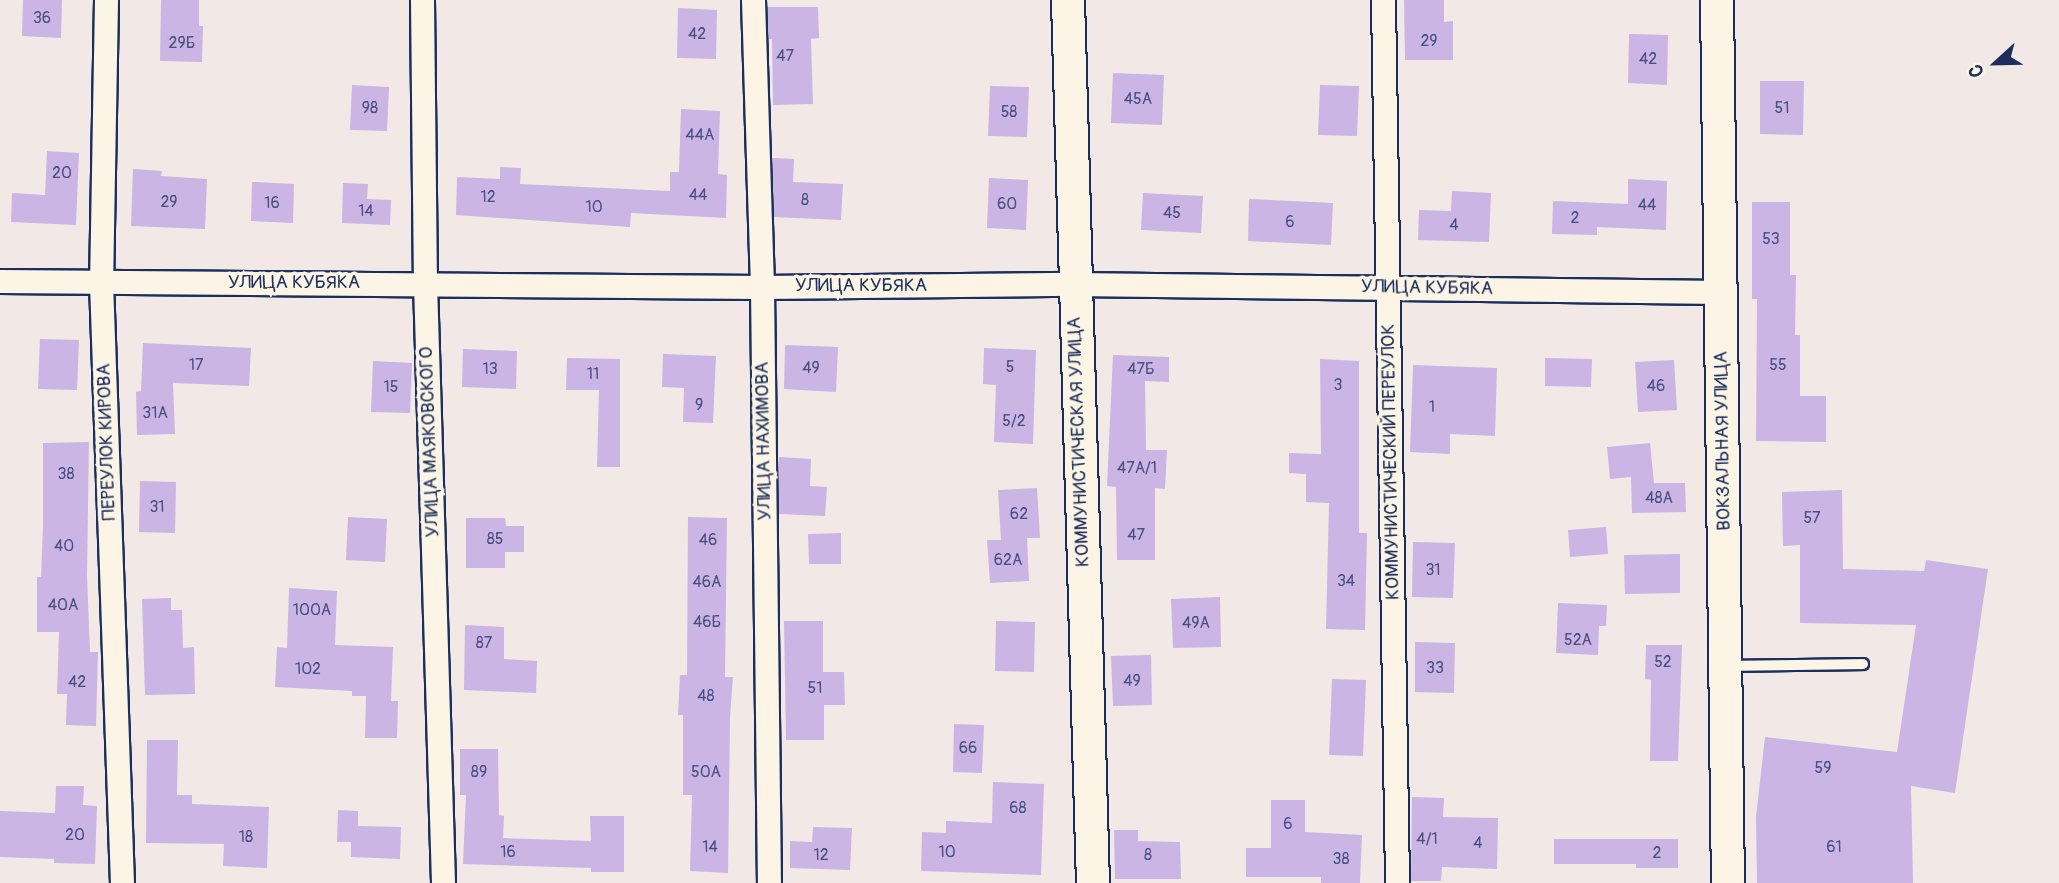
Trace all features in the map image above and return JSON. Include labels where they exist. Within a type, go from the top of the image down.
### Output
[{"type":"main road","name":"КОММУНИСТИЧЕСКАЯ УЛИЦА","points":[[1068,0],[1093,883]]},
{"type":"main road","name":"ВОКЗАЛЬНАЯ УЛИЦА","points":[[1717,0],[1728,883]]},
{"type":"street","name":"ПЕРЕУЛОК КИРОВА","points":[[106,0],[101,282],[122,883]]},
{"type":"street","name":"УЛИЦА МАЯКОВСКОГО","points":[[422,0],[425,283],[443,883]]},
{"type":"street","name":"УЛИЦА НАХИМОВА","points":[[753,0],[762,287],[769,883]]},
{"type":"street","name":"КОММУНИСТИЧЕСКИЙ ПЕРЕУЛОК","points":[[1383,0],[1397,883]]},
{"type":"street","name":"УЛИЦА КУБЯКА","points":[[0,281],[762,287],[1074,284],[1721,292]]},
{"type":"lane","points":[[1725,666],[1863,664]]},
{"type":"building","points":[[23,0],[62,0],[61,38],[22,36]]},
{"type":"building","points":[[161,0],[199,0],[199,26],[203,26],[202,62],[160,61]]},
{"type":"building","points":[[1404,0],[1444,0],[1444,22],[1453,21],[1453,60],[1405,60]]},
{"type":"building","points":[[767,7],[818,7],[819,38],[811,39],[813,104],[773,105],[772,39],[768,39]]},
{"type":"building","points":[[678,8],[717,10],[716,59],[677,58]]},
{"type":"building","points":[[1629,34],[1668,35],[1667,85],[1628,83]]},
{"type":"building","points":[[1113,73],[1164,75],[1162,125],[1111,123]]},
{"type":"building","points":[[1760,81],[1804,81],[1803,135],[1760,134]]},
{"type":"building","points":[[352,85],[389,87],[387,131],[350,130]]},
{"type":"building","points":[[1320,85],[1359,86],[1357,136],[1318,135]]},
{"type":"building","points":[[990,86],[1029,87],[1027,137],[988,136]]},
{"type":"building","points":[[681,109],[720,111],[718,174],[727,175],[726,218],[631,213],[630,227],[456,215],[457,177],[500,179],[500,167],[521,168],[520,184],[670,191],[670,172],[679,172]]},
{"type":"building","points":[[47,151],[79,153],[76,225],[11,222],[12,193],[45,195]]},
{"type":"building","points":[[772,158],[794,159],[793,182],[843,184],[841,220],[774,217]]},
{"type":"building","points":[[133,169],[162,171],[161,176],[207,179],[205,229],[131,226]]},
{"type":"building","points":[[989,178],[1028,180],[1026,230],[987,228]]},
{"type":"building","points":[[1628,179],[1667,181],[1666,230],[1597,227],[1597,235],[1552,234],[1553,201],[1628,204]]},
{"type":"building","points":[[252,182],[294,184],[293,223],[251,221]]},
{"type":"building","points":[[343,183],[368,184],[367,199],[391,200],[390,225],[342,223]]},
{"type":"building","points":[[1452,191],[1491,193],[1489,242],[1418,240],[1419,210],[1451,211]]},
{"type":"building","points":[[1143,193],[1203,196],[1201,233],[1141,230]]},
{"type":"building","points":[[1249,199],[1333,203],[1331,245],[1248,241]]},
{"type":"building","points":[[1752,202],[1790,202],[1790,275],[1796,275],[1795,335],[1800,335],[1800,396],[1826,396],[1826,442],[1756,441],[1757,299],[1752,299]]},
{"type":"building","points":[[40,339],[79,340],[77,390],[38,389]]},
{"type":"building","points":[[143,343],[251,348],[249,386],[173,383],[175,434],[137,435],[136,392],[141,391]]},
{"type":"building","points":[[785,345],[838,347],[836,392],[784,389]]},
{"type":"building","points":[[984,348],[1036,350],[1033,444],[994,442],[996,385],[983,384]]},
{"type":"building","points":[[463,349],[517,351],[516,389],[462,387]]},
{"type":"building","points":[[663,354],[716,356],[713,423],[683,422],[684,388],[662,387]]},
{"type":"building","points":[[1113,355],[1169,357],[1169,382],[1145,381],[1146,450],[1167,450],[1165,489],[1155,488],[1155,560],[1117,560],[1116,487],[1107,486]]},
{"type":"building","points":[[567,358],[620,359],[620,467],[597,467],[599,390],[566,390]]},
{"type":"building","points":[[1545,358],[1592,359],[1591,387],[1545,386]]},
{"type":"building","points":[[1320,359],[1359,361],[1359,533],[1367,533],[1365,630],[1326,629],[1329,503],[1306,502],[1306,474],[1289,473],[1289,453],[1321,454]]},
{"type":"building","points":[[1674,360],[1677,410],[1638,412],[1635,362]]},
{"type":"building","points":[[373,361],[412,363],[410,413],[371,412]]},
{"type":"building","points":[[1413,365],[1497,368],[1495,436],[1450,434],[1450,454],[1410,452]]},
{"type":"building","points":[[89,442],[87,577],[90,652],[98,652],[96,726],[66,725],[67,694],[57,694],[59,632],[37,632],[37,577],[41,577],[43,524],[43,443]]},
{"type":"building","points":[[1650,443],[1654,483],[1685,483],[1686,512],[1632,513],[1631,477],[1610,479],[1607,447]]},
{"type":"building","points":[[779,457],[811,459],[810,486],[827,487],[825,516],[779,514]]},
{"type":"building","points":[[140,481],[176,482],[175,533],[139,532]]},
{"type":"building","points":[[1037,488],[1040,538],[1027,538],[1029,581],[990,583],[987,540],[1001,540],[998,490]]},
{"type":"building","points":[[1842,490],[1843,569],[1924,571],[1926,560],[1988,569],[1955,793],[1911,786],[1913,883],[1757,883],[1756,817],[1765,737],[1897,752],[1916,625],[1800,623],[1800,545],[1783,546],[1782,492]]},
{"type":"building","points":[[348,517],[387,519],[385,562],[346,560]]},
{"type":"building","points":[[688,517],[727,518],[725,677],[733,677],[728,873],[690,871],[692,795],[683,795],[683,715],[678,715],[680,675],[687,675]]},
{"type":"building","points":[[466,518],[505,518],[506,526],[524,526],[524,552],[505,552],[505,568],[466,568]]},
{"type":"building","points":[[1606,527],[1608,554],[1570,557],[1568,530]]},
{"type":"building","points":[[841,533],[841,564],[809,564],[808,534]]},
{"type":"building","points":[[1413,542],[1455,543],[1453,598],[1412,597]]},
{"type":"building","points":[[1680,554],[1680,593],[1625,594],[1624,555]]},
{"type":"building","points":[[289,588],[337,591],[335,645],[393,647],[391,701],[398,701],[397,738],[365,738],[366,696],[352,696],[352,691],[275,687],[277,647],[287,648]]},
{"type":"building","points":[[1220,597],[1221,647],[1173,648],[1171,599]]},
{"type":"building","points":[[171,598],[171,610],[182,610],[183,648],[194,647],[195,694],[145,695],[142,599]]},
{"type":"building","points":[[1558,603],[1607,605],[1606,626],[1599,626],[1598,655],[1556,653]]},
{"type":"building","points":[[784,621],[823,621],[823,672],[844,672],[845,705],[824,705],[824,740],[786,740]]},
{"type":"building","points":[[996,621],[1035,622],[1034,672],[995,671]]},
{"type":"building","points":[[465,625],[504,627],[504,659],[537,661],[536,693],[464,690]]},
{"type":"building","points":[[1415,642],[1455,643],[1454,693],[1415,692]]},
{"type":"building","points":[[1646,645],[1682,645],[1678,761],[1650,761],[1651,680],[1645,679]]},
{"type":"building","points":[[1151,655],[1152,705],[1113,706],[1111,656]]},
{"type":"building","points":[[1332,679],[1366,680],[1363,756],[1329,755]]},
{"type":"building","points":[[954,724],[984,725],[982,773],[953,772]]},
{"type":"building","points":[[147,740],[178,740],[177,795],[192,795],[192,804],[269,807],[267,868],[223,866],[224,844],[146,843]]},
{"type":"building","points":[[460,749],[498,749],[499,815],[504,816],[503,838],[591,841],[590,816],[624,816],[624,872],[591,872],[591,868],[463,864],[466,795],[460,795]]},
{"type":"building","points":[[993,782],[1044,784],[1041,875],[921,871],[922,832],[946,833],[946,821],[992,823]]},
{"type":"building","points":[[56,786],[84,786],[83,805],[97,806],[95,864],[0,857],[0,811],[55,813]]},
{"type":"building","points":[[1412,797],[1444,798],[1443,817],[1498,818],[1497,869],[1442,867],[1441,881],[1411,881]]},
{"type":"building","points":[[1271,800],[1305,800],[1305,832],[1362,835],[1360,883],[1321,883],[1321,877],[1246,877],[1246,848],[1271,848]]},
{"type":"building","points":[[338,810],[358,811],[358,826],[401,827],[400,859],[351,857],[351,842],[337,842]]},
{"type":"building","points":[[813,827],[852,828],[850,870],[790,868],[790,841],[812,842]]},
{"type":"building","points":[[1114,830],[1138,830],[1138,841],[1180,842],[1181,879],[1115,879]]},
{"type":"building","points":[[1554,839],[1678,839],[1678,868],[1636,868],[1636,864],[1554,864]]}]
